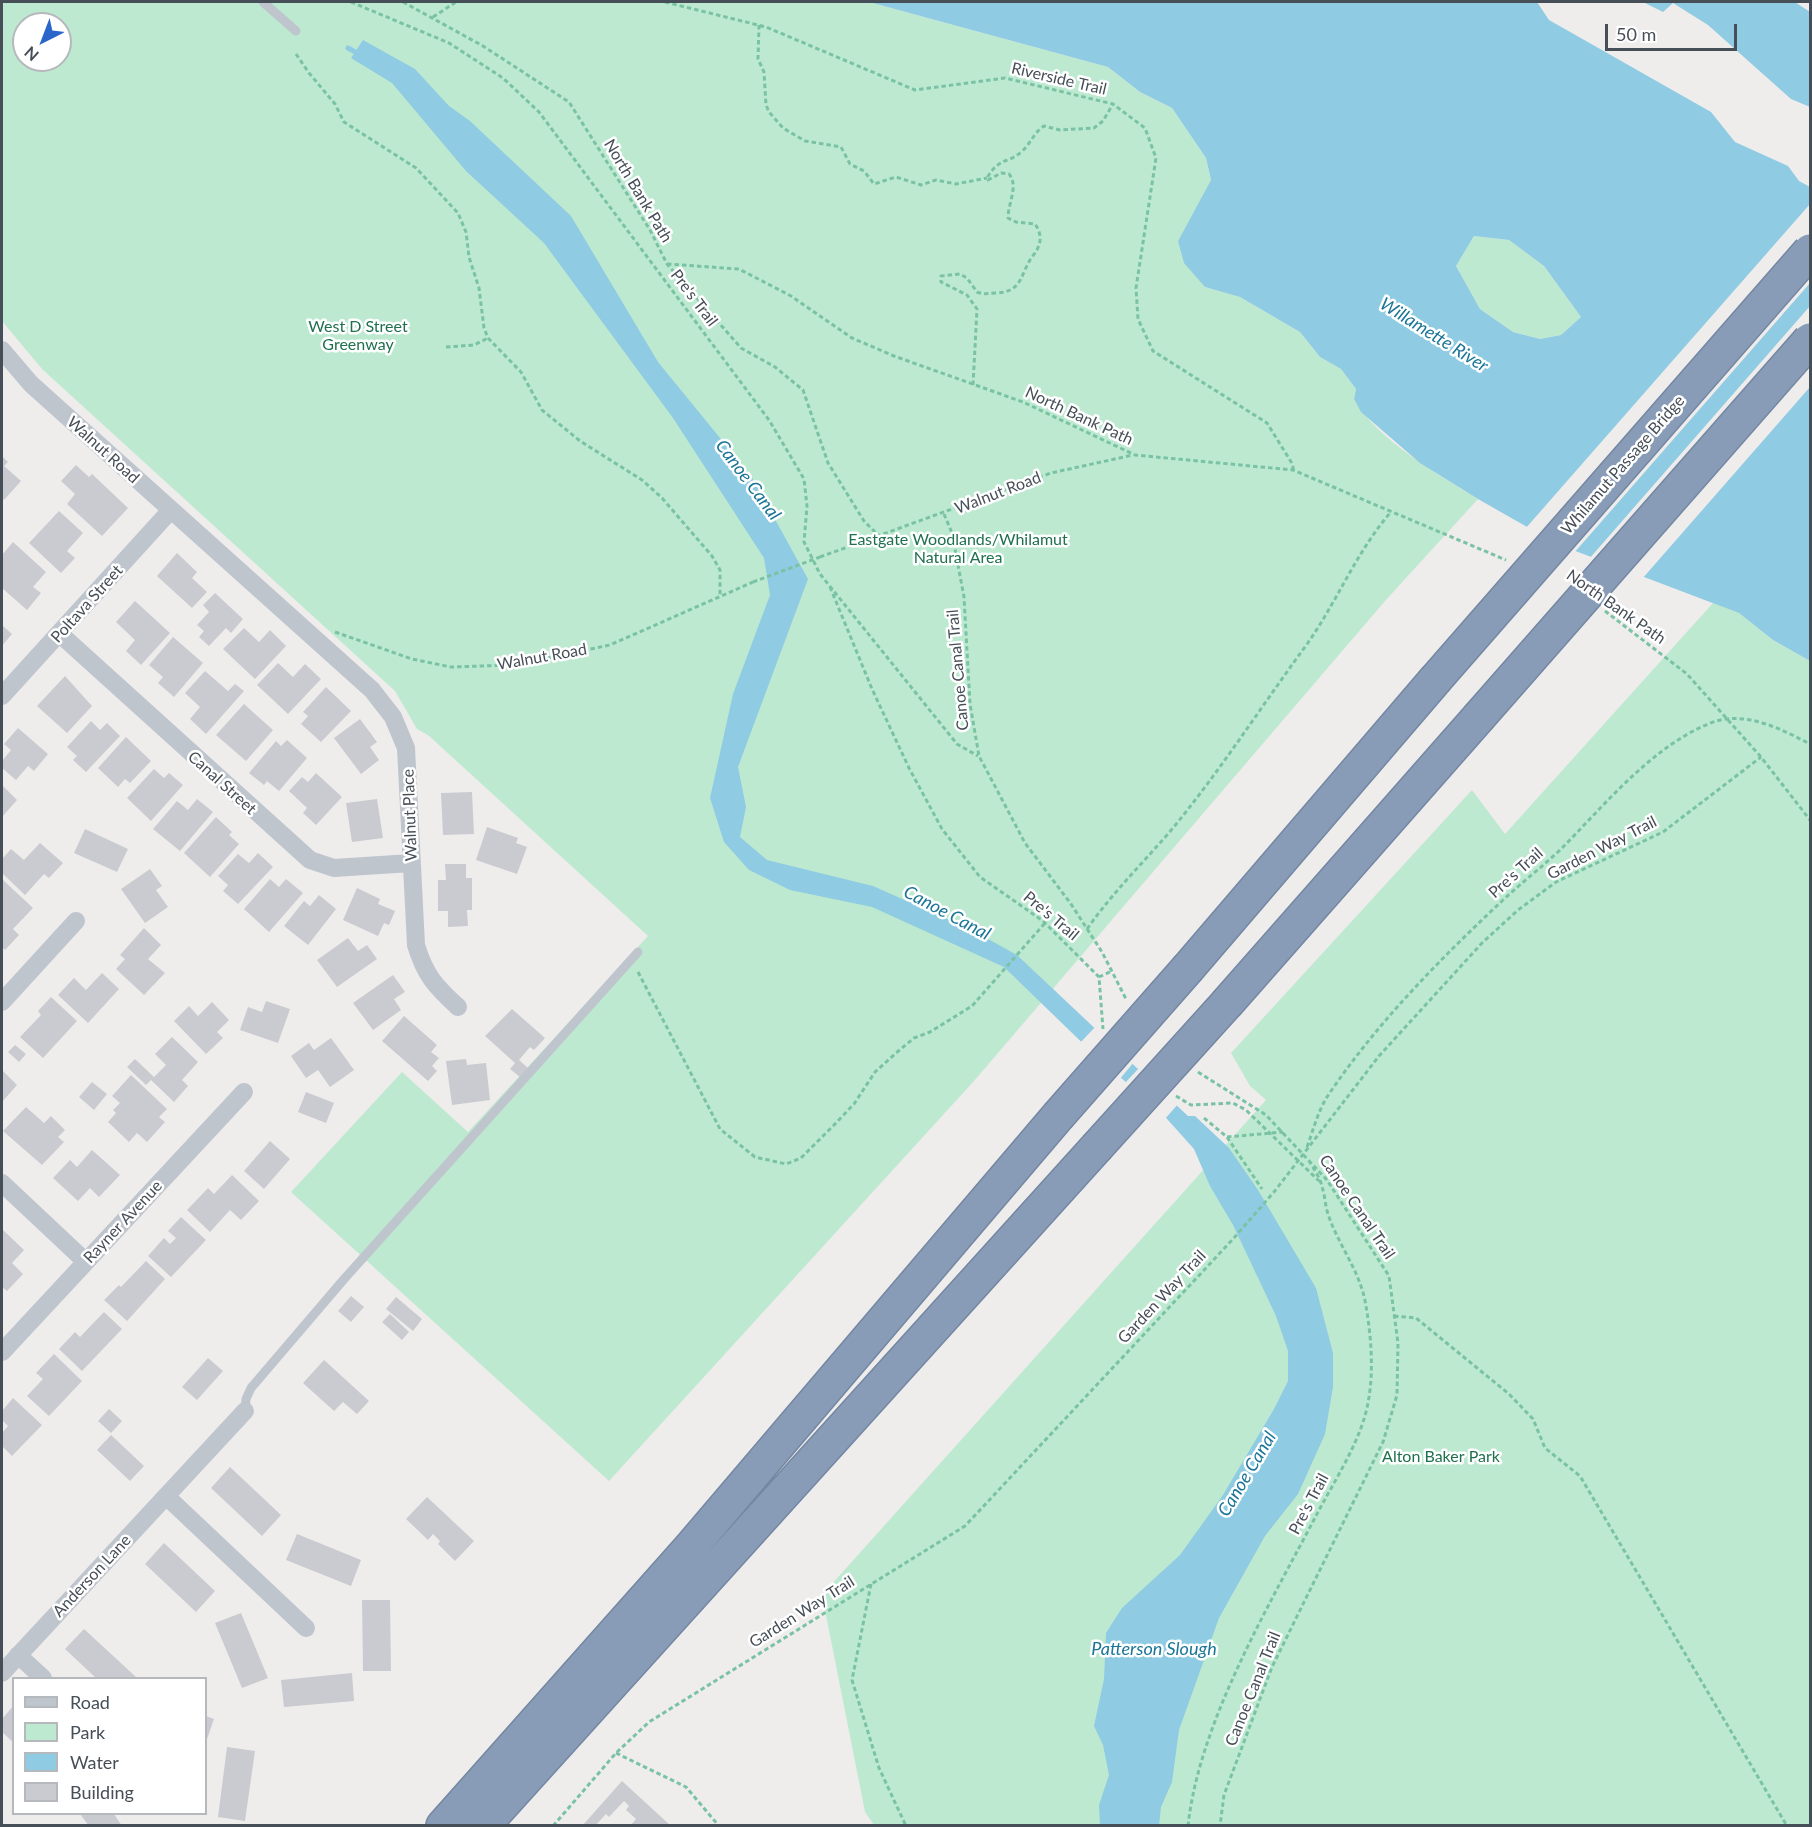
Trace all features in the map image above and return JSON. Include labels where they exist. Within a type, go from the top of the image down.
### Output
[{"type":"highway","name":"Whilamut Passage Bridge","points":[[443,1826],[691,1547],[1058,1116],[1810,251]]},
{"type":"highway","points":[[483,1826],[1228,1002],[1810,340]]},
{"type":"street","name":"Walnut Road","points":[[2,350],[31,384],[318,643]]},
{"type":"street","name":"Poltava Street","points":[[2,696],[170,511]]},
{"type":"street","name":"Canal Street","points":[[60,634],[310,860],[334,868],[411,863]]},
{"type":"street","name":"Walnut Place","points":[[318,643],[372,690],[393,717],[406,748],[416,945],[423,969],[435,985],[458,1007]]},
{"type":"street","points":[[2,1002],[76,921]]},
{"type":"street","name":"Rayner Avenue","points":[[2,1352],[244,1092]]},
{"type":"street","points":[[2,1183],[86,1261]]},
{"type":"street","name":"Anderson Lane","points":[[2,1673],[245,1411]]},
{"type":"street","points":[[166,1497],[306,1628]]},
{"type":"street","points":[[18,1655],[42,1677]]},
{"type":"lane","points":[[263,2],[296,31]]},
{"type":"lane","points":[[245,1411],[246,1399],[251,1388],[345,1278],[634,956]]},
{"type":"path","name":"Pre's Trail","points":[[351,2],[449,43],[503,78],[539,112],[769,420],[804,480],[807,506],[804,542],[828,582],[872,689],[909,768],[942,829],[980,877],[1045,923],[1099,977]]},
{"type":"path","name":"North Bank Path","points":[[403,2],[483,46],[568,102],[650,230],[667,264],[739,269],[791,296],[852,338],[1023,402],[1135,455],[1293,470],[1507,561]]},
{"type":"path","points":[[433,18],[456,2]]},
{"type":"path","name":"Riverside Trail","points":[[665,2],[759,25],[915,90],[1005,78],[1113,104],[1145,128],[1156,158],[1136,288],[1138,319],[1148,340],[1154,351],[1267,423],[1293,465],[1293,470]]},
{"type":"path","points":[[759,25],[758,59],[764,72],[766,105],[783,128],[805,141],[841,147],[850,164],[864,171],[874,183],[896,177],[921,185],[936,180],[956,184],[987,178],[988,180],[1001,173],[1009,174],[1013,178],[1014,186],[1008,218],[1016,222],[1035,224],[1040,232],[1040,249],[1032,257],[1023,280],[1010,291],[977,292],[967,278],[960,274],[941,276],[941,282],[967,295],[977,309],[973,385]]},
{"type":"path","points":[[296,54],[334,104],[344,122],[416,168],[458,213],[466,232],[469,256],[479,288],[484,328],[488,338],[521,372],[542,410],[580,441],[642,480],[662,498],[712,556],[720,570],[720,597]]},
{"type":"path","points":[[987,178],[999,162],[1020,153],[1034,134],[1044,126],[1060,130],[1094,128],[1103,121],[1113,104]]},
{"type":"path","points":[[667,264],[741,348],[775,367],[803,390],[828,463],[864,521],[880,537]]},
{"type":"path","points":[[446,347],[474,345],[488,338]]},
{"type":"path","name":"Walnut Road","points":[[318,643],[335,632],[412,659],[452,667],[514,665],[610,645],[753,582],[1051,473],[1135,455]]},
{"type":"path","points":[[1087,928],[1102,907],[1173,827],[1308,643],[1332,608],[1366,544],[1390,513]]},
{"type":"path","name":"Canoe Canal Trail","points":[[944,514],[952,533],[964,597],[970,704],[979,756],[1025,843],[1087,928],[1126,999],[1134,1007]]},
{"type":"path","points":[[828,582],[957,744],[979,756]]},
{"type":"path","name":"North Bank Path","points":[[1598,606],[1626,625],[1687,674],[1761,758],[1810,820]]},
{"type":"path","name":"Pre's Trail","points":[[1188,1826],[1203,1763],[1221,1706],[1248,1647],[1348,1456],[1364,1418],[1370,1380],[1370,1339],[1366,1303],[1353,1267],[1328,1214],[1322,1185],[1305,1153],[1326,1099],[1379,1030],[1434,969],[1502,901],[1655,758],[1708,724],[1726,719],[1745,719],[1776,726],[1810,744]]},
{"type":"path","name":"Garden Way Trail","points":[[553,1826],[616,1753],[649,1722],[964,1526],[981,1512],[1091,1388],[1233,1239],[1274,1192],[1379,1056],[1482,943],[1518,910],[1556,882],[1664,832],[1761,758]]},
{"type":"path","points":[[634,956],[720,1129],[755,1157],[786,1164],[801,1158],[834,1125],[854,1104],[875,1072],[888,1060],[914,1038],[930,1032],[972,1006],[1045,923]]},
{"type":"path","points":[[1105,1033],[1102,1025],[1102,992],[1099,977],[1112,971]]},
{"type":"path","name":"Canoe Canal Trail","points":[[1195,1068],[1202,1076],[1266,1114],[1305,1153],[1327,1180],[1364,1241],[1389,1276],[1398,1343],[1397,1395],[1383,1442],[1272,1667],[1224,1795],[1220,1826]]},
{"type":"path","points":[[1175,1095],[1184,1103],[1191,1105],[1233,1103],[1246,1110],[1272,1133],[1322,1185]]},
{"type":"path","points":[[1204,1118],[1227,1137],[1262,1189]]},
{"type":"path","points":[[1227,1137],[1283,1132]]},
{"type":"path","points":[[1394,1316],[1416,1318],[1509,1394],[1533,1419],[1545,1448],[1580,1476],[1787,1826]]},
{"type":"path","points":[[871,1583],[852,1680],[879,1768],[906,1826]]},
{"type":"path","points":[[616,1753],[686,1787],[719,1826]]},
{"type":"green space","name":"Eastgate Woodlands/Whilamut Natural Area","points":[[2,2],[869,2],[1108,67],[1140,92],[1172,108],[1206,158],[1211,181],[1178,241],[1205,287],[1240,297],[1300,332],[1320,357],[1341,369],[1356,389],[1354,399],[1377,428],[1410,455],[1478,499],[1385,601],[974,1081],[609,1481],[291,1192],[402,1072],[468,1132],[648,936],[428,735],[417,729],[395,691],[42,369],[2,321]]},
{"type":"green space","points":[[1474,236],[1509,240],[1544,266],[1581,317],[1561,335],[1540,339],[1513,332],[1480,309],[1456,266]]},
{"type":"green space","name":"Alton Baker Park","points":[[1713,603],[1739,613],[1773,640],[1810,661],[1810,1825],[874,1825],[865,1812],[822,1595],[1266,1100],[1250,1086],[1231,1053],[1472,790],[1505,834]]},
{"type":"water","name":"Willamette River","points":[[869,2],[1537,2],[1549,20],[1711,112],[1735,142],[1788,166],[1799,181],[1810,187],[1810,661],[1773,640],[1739,613],[1557,544],[1478,499],[1420,463],[1361,412],[1354,399],[1356,389],[1341,369],[1320,357],[1300,332],[1240,297],[1205,287],[1184,263],[1178,241],[1211,180],[1206,158],[1172,108],[1140,92],[1108,67]],"holes":[[[1474,236],[1509,240],[1544,266],[1581,317],[1561,335],[1540,339],[1513,332],[1480,309],[1456,266]]]},
{"type":"water","points":[[1643,2],[1795,2],[1810,12],[1810,107],[1791,99],[1708,25],[1673,3],[1663,12]]},
{"type":"water","name":"Patterson Slough","points":[[363,40],[415,69],[449,106],[470,121],[571,216],[658,362],[751,476],[808,579],[738,767],[746,807],[740,837],[767,860],[873,886],[970,929],[1017,955],[1188,1116],[1195,1116],[1229,1148],[1258,1190],[1316,1288],[1333,1353],[1333,1387],[1325,1434],[1298,1494],[1265,1536],[1219,1618],[1179,1730],[1172,1782],[1161,1807],[1159,1825],[1100,1825],[1099,1805],[1109,1775],[1103,1745],[1094,1726],[1104,1679],[1106,1633],[1122,1608],[1180,1555],[1223,1495],[1274,1409],[1288,1381],[1288,1351],[1276,1316],[1233,1225],[1210,1186],[1194,1149],[1159,1110],[1101,1061],[1004,967],[872,907],[790,890],[749,870],[724,842],[710,798],[733,694],[770,595],[764,558],[673,418],[544,243],[466,171],[392,83],[351,58]]},
{"type":"pier","points":[[1810,204],[1810,283],[1574,553],[1525,529]]},
{"type":"pier","points":[[1810,306],[1810,387],[1642,579],[1589,559]]},
{"type":"pier","points":[[1096,1026],[1134,1062],[1119,1080],[1079,1044]]},
{"type":"pier","points":[[1140,1067],[1179,1103],[1164,1120],[1124,1084]]},
{"type":"building","points":[[2,456],[8,462],[4,466],[21,481],[4,500],[2,497]]},
{"type":"building","points":[[76,465],[89,477],[92,474],[128,508],[102,536],[67,504],[75,494],[61,481]]},
{"type":"building","points":[[59,511],[83,533],[67,551],[75,558],[61,573],[29,543]]},
{"type":"building","points":[[13,542],[46,572],[33,587],[41,593],[27,610],[2,588],[2,555]]},
{"type":"building","points":[[177,553],[197,572],[192,578],[207,592],[192,608],[157,576]]},
{"type":"building","points":[[215,593],[243,619],[231,633],[226,628],[209,646],[199,637],[204,631],[197,625],[209,612],[203,605]]},
{"type":"building","points":[[135,601],[170,633],[141,665],[126,651],[135,640],[116,622]]},
{"type":"building","points":[[2,625],[12,634],[2,646]]},
{"type":"building","points":[[244,628],[259,642],[270,630],[286,646],[255,679],[223,649]]},
{"type":"building","points":[[173,637],[203,663],[174,697],[158,683],[163,677],[149,665]]},
{"type":"building","points":[[278,663],[293,677],[305,664],[321,679],[288,714],[257,685]]},
{"type":"building","points":[[205,671],[228,691],[235,684],[244,691],[206,734],[190,719],[200,707],[185,693]]},
{"type":"building","points":[[65,676],[92,706],[67,733],[37,706]]},
{"type":"building","points":[[326,687],[351,711],[321,742],[301,724],[308,716],[303,712]]},
{"type":"building","points":[[244,704],[273,730],[246,761],[216,735]]},
{"type":"building","points":[[360,719],[377,742],[370,747],[379,760],[361,774],[334,738]]},
{"type":"building","points":[[91,721],[100,730],[107,723],[120,736],[86,772],[73,760],[77,756],[67,747]]},
{"type":"building","points":[[18,728],[48,754],[34,771],[28,766],[16,780],[2,768],[2,761],[11,750],[4,744]]},
{"type":"building","points":[[126,737],[151,761],[130,783],[125,779],[118,787],[98,768]]},
{"type":"building","points":[[287,740],[307,758],[279,791],[267,781],[264,785],[249,773],[276,741],[281,746]]},
{"type":"building","points":[[154,769],[164,778],[169,773],[183,785],[151,821],[127,798]]},
{"type":"building","points":[[316,773],[342,797],[316,825],[303,813],[307,808],[289,791],[302,777],[308,782]]},
{"type":"building","points":[[2,785],[17,800],[2,817]]},
{"type":"building","points":[[472,792],[474,834],[443,835],[441,793]]},
{"type":"building","points":[[197,799],[213,812],[180,851],[153,829],[177,801],[188,810]]},
{"type":"building","points":[[377,799],[383,838],[352,842],[346,803]]},
{"type":"building","points":[[216,817],[232,832],[229,835],[239,844],[210,877],[184,853]]},
{"type":"building","points":[[487,827],[518,838],[516,843],[527,847],[517,874],[476,860]]},
{"type":"building","points":[[85,829],[128,849],[117,872],[74,853]]},
{"type":"building","points":[[40,843],[63,863],[49,878],[44,874],[25,895],[2,873],[2,859],[11,849],[24,860]]},
{"type":"building","points":[[258,853],[273,867],[238,904],[223,891],[228,885],[218,876],[238,854],[249,863]]},
{"type":"building","points":[[445,864],[466,864],[466,878],[472,878],[472,910],[467,910],[468,926],[448,927],[448,911],[438,911],[438,880],[446,880]]},
{"type":"building","points":[[150,869],[162,886],[156,890],[168,907],[145,923],[121,889]]},
{"type":"building","points":[[270,879],[279,887],[286,879],[303,893],[269,932],[244,909]]},
{"type":"building","points":[[3,880],[33,908],[13,929],[19,935],[5,950],[2,947]]},
{"type":"building","points":[[357,888],[380,899],[378,904],[395,911],[389,925],[384,923],[378,936],[343,920]]},
{"type":"building","points":[[319,895],[336,909],[308,945],[284,926],[304,901],[310,906]]},
{"type":"building","points":[[144,928],[161,945],[148,959],[165,973],[144,995],[116,969],[125,959],[120,955]]},
{"type":"building","points":[[348,938],[358,951],[367,945],[377,959],[337,987],[317,960]]},
{"type":"building","points":[[102,973],[119,989],[88,1023],[58,995],[74,978],[86,990]]},
{"type":"building","points":[[393,975],[405,992],[394,999],[401,1010],[373,1030],[353,1003]]},
{"type":"building","points":[[51,997],[77,1021],[43,1058],[20,1037],[41,1015],[38,1011]]},
{"type":"building","points":[[266,1001],[290,1009],[278,1043],[240,1030],[248,1007],[262,1012]]},
{"type":"building","points":[[212,1002],[229,1020],[217,1032],[223,1038],[206,1054],[174,1021],[189,1006],[198,1016]]},
{"type":"building","points":[[512,1009],[545,1038],[534,1050],[530,1047],[519,1060],[528,1068],[520,1077],[510,1069],[515,1063],[485,1036]]},
{"type":"building","points":[[404,1016],[437,1045],[431,1052],[439,1058],[432,1066],[437,1071],[428,1081],[382,1041]]},
{"type":"building","points":[[172,1037],[198,1062],[182,1080],[188,1086],[174,1102],[151,1080],[146,1085],[127,1067],[135,1059],[154,1077],[166,1065],[155,1054]]},
{"type":"building","points":[[331,1038],[354,1070],[330,1087],[318,1070],[306,1078],[291,1056],[309,1043],[314,1050]]},
{"type":"building","points":[[15,1045],[26,1054],[19,1062],[8,1052]]},
{"type":"building","points":[[466,1059],[467,1065],[486,1063],[490,1100],[452,1105],[446,1061]]},
{"type":"building","points":[[2,1070],[17,1085],[2,1102]]},
{"type":"building","points":[[131,1075],[167,1109],[159,1117],[165,1122],[147,1142],[137,1133],[129,1142],[108,1122],[116,1113],[113,1110],[120,1103],[112,1096]]},
{"type":"building","points":[[92,1082],[107,1094],[94,1110],[79,1097]]},
{"type":"building","points":[[306,1092],[334,1103],[326,1123],[298,1112]]},
{"type":"building","points":[[26,1107],[44,1123],[51,1116],[65,1130],[58,1137],[64,1142],[42,1165],[3,1131]]},
{"type":"building","points":[[270,1141],[290,1159],[264,1189],[244,1171]]},
{"type":"building","points":[[92,1150],[120,1175],[99,1197],[90,1188],[78,1201],[53,1178],[70,1160],[77,1167]]},
{"type":"building","points":[[232,1175],[259,1201],[241,1220],[230,1210],[210,1232],[187,1210],[208,1188],[214,1194]]},
{"type":"building","points":[[181,1217],[206,1240],[171,1277],[148,1256],[164,1238],[170,1244],[176,1238],[168,1231]]},
{"type":"building","points":[[2,1229],[24,1250],[12,1263],[23,1274],[7,1291],[2,1287]]},
{"type":"building","points":[[146,1261],[165,1279],[127,1321],[104,1300],[119,1285],[121,1287]]},
{"type":"building","points":[[351,1296],[364,1307],[351,1322],[338,1311]]},
{"type":"building","points":[[396,1297],[422,1319],[413,1331],[386,1309]]},
{"type":"building","points":[[104,1312],[122,1329],[82,1371],[59,1349],[75,1332],[80,1337]]},
{"type":"building","points":[[390,1314],[409,1332],[402,1340],[382,1322]]},
{"type":"building","points":[[54,1354],[82,1381],[49,1416],[27,1396],[43,1379],[36,1373]]},
{"type":"building","points":[[208,1358],[223,1371],[197,1400],[182,1387]]},
{"type":"building","points":[[324,1360],[369,1401],[357,1414],[343,1402],[334,1411],[303,1383]]},
{"type":"building","points":[[13,1398],[42,1425],[12,1456],[2,1446],[2,1433],[8,1426],[2,1420],[2,1411]]},
{"type":"building","points":[[109,1409],[122,1421],[111,1433],[98,1421]]},
{"type":"building","points":[[111,1435],[144,1466],[130,1481],[97,1450]]},
{"type":"building","points":[[230,1467],[281,1515],[262,1536],[211,1488]]},
{"type":"building","points":[[427,1497],[474,1541],[455,1561],[438,1544],[440,1541],[433,1534],[428,1540],[406,1519]]},
{"type":"building","points":[[297,1534],[361,1560],[351,1586],[286,1560]]},
{"type":"building","points":[[164,1543],[215,1591],[196,1612],[145,1564]]},
{"type":"building","points":[[362,1600],[390,1600],[391,1671],[363,1671]]},
{"type":"building","points":[[241,1613],[268,1678],[242,1688],[215,1623]]},
{"type":"building","points":[[84,1629],[136,1677],[95,1677],[65,1649]]},
{"type":"building","points":[[352,1673],[354,1701],[284,1707],[281,1680]]},
{"type":"building","points":[[12,1707],[12,1741],[2,1732],[2,1719]]},
{"type":"building","points":[[207,1716],[214,1719],[207,1739]]},
{"type":"building","points":[[227,1747],[255,1751],[245,1821],[218,1817]]},
{"type":"building","points":[[622,1781],[671,1826],[630,1826],[636,1819],[626,1810],[629,1806],[624,1801],[609,1817],[606,1814],[595,1826],[582,1826]]},
{"type":"building","points":[[81,1815],[115,1815],[122,1826],[89,1826]]},
{"type":"waterway","name":"Canoe Canal","points":[[348,48],[359,54]]},
{"type":"park label","name":"West D Street Greenway","points":[[358,336]]}]
